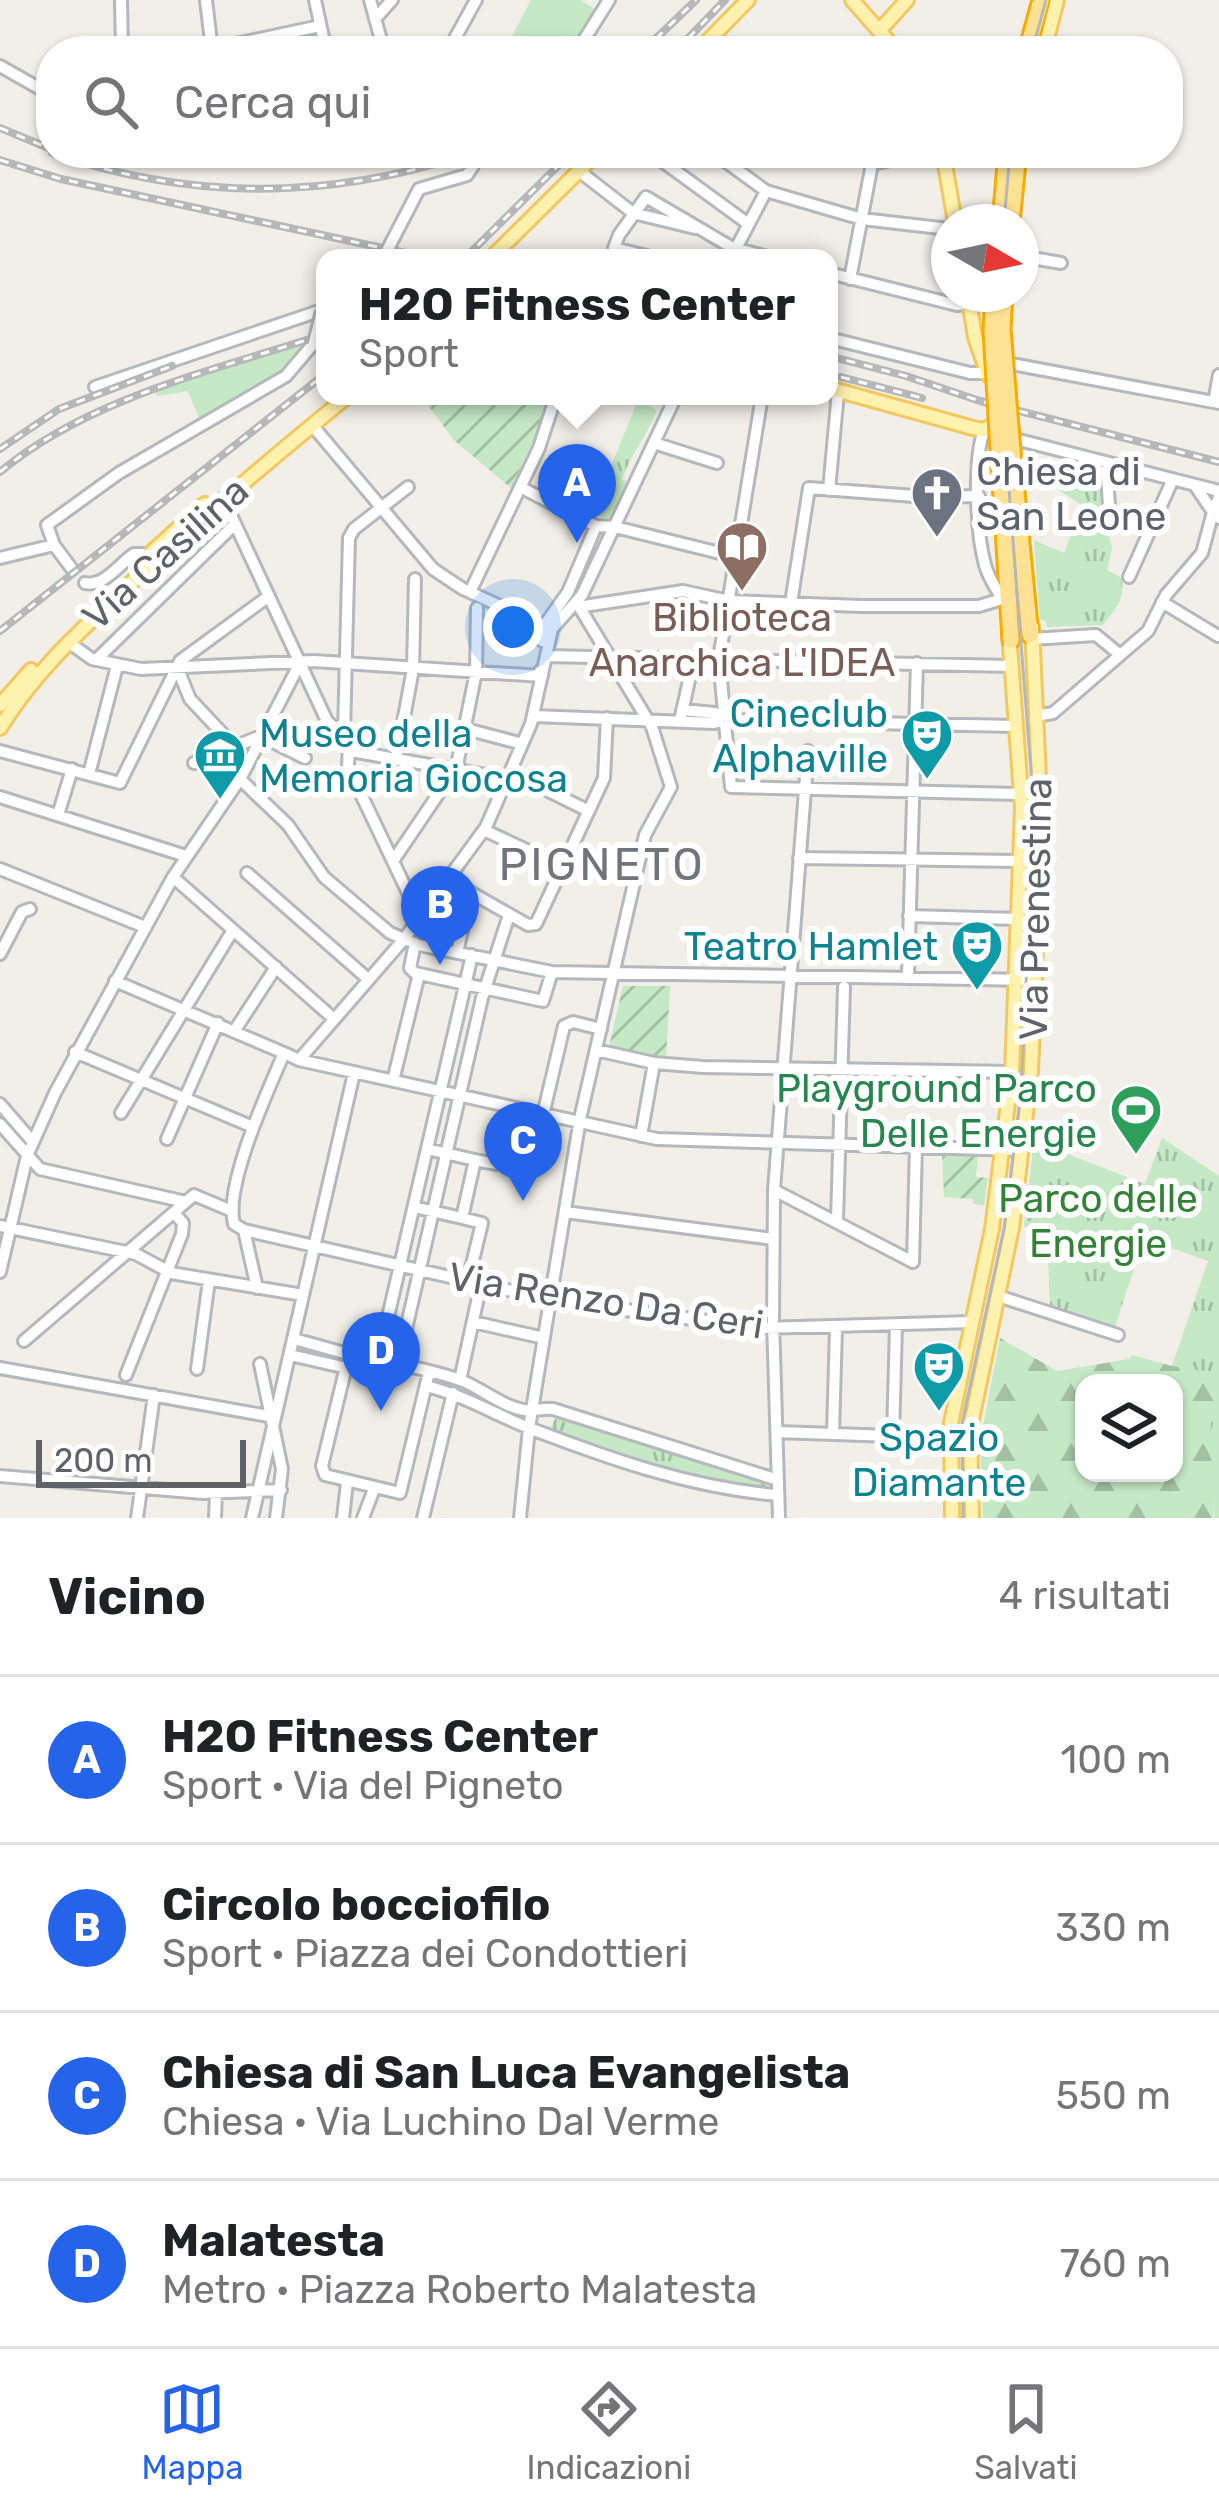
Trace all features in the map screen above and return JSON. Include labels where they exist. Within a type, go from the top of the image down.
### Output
[{"type":"highway","points":[[1028,36],[1038,0]]},
{"type":"highway","points":[[1045,36],[1054,0]]},
{"type":"highway","points":[[1000,204],[1003,168]]},
{"type":"highway","points":[[1016,204],[1019,168]]},
{"type":"highway","points":[[996,312],[992,336],[1013,607],[1011,640]]},
{"type":"highway","points":[[1013,607],[1031,637]]},
{"type":"main road","points":[[713,36],[748,0]]},
{"type":"main road","points":[[852,0],[885,36]]},
{"type":"main road","points":[[880,30],[907,0]]},
{"type":"main road","points":[[501,249],[582,168]]},
{"type":"main road","points":[[946,168],[952,204]]},
{"type":"main road","points":[[973,312],[989,380]]},
{"type":"main road","points":[[981,341],[992,312]]},
{"type":"main road","points":[[1002,312],[1014,394]]},
{"type":"main road","points":[[981,341],[1010,368]]},
{"type":"main road","points":[[838,391],[968,427],[989,426],[987,495],[1013,607]]},
{"type":"main road","name":"Via Casilina","points":[[0,705],[34,666],[218,492],[331,405]]},
{"type":"main road","name":"Via Casilina","points":[[0,728],[31,681],[68,642],[333,405]]},
{"type":"main road","name":"Via Prenestina","points":[[973,1518],[970,1429],[1022,1150],[1036,980],[1041,803],[1031,637],[1034,612],[1019,440]]},
{"type":"main road","name":"Via Prenestina","points":[[952,1518],[950,1438],[992,1229],[1012,1072],[1021,794],[1011,640]]},
{"type":"street","points":[[121,0],[122,36]]},
{"type":"street","points":[[206,0],[210,36]]},
{"type":"street","points":[[315,0],[322,36]]},
{"type":"street","points":[[370,0],[380,36]]},
{"type":"street","points":[[375,19],[392,0]]},
{"type":"street","points":[[456,36],[476,0]]},
{"type":"street","points":[[587,36],[609,0]]},
{"type":"street","points":[[275,36],[320,26]]},
{"type":"street","points":[[0,66],[36,86]]},
{"type":"street","points":[[388,249],[419,189],[467,175],[468,168]]},
{"type":"street","points":[[672,168],[747,223]]},
{"type":"street","points":[[735,168],[766,191],[862,219],[931,227]]},
{"type":"street","points":[[850,279],[871,168]]},
{"type":"street","points":[[579,171],[633,213],[699,229]]},
{"type":"street","points":[[735,249],[766,191]]},
{"type":"street","points":[[618,249],[614,248],[633,213],[647,197],[727,249]]},
{"type":"street","points":[[1039,259],[1061,263]]},
{"type":"street","points":[[838,276],[931,299]]},
{"type":"street","points":[[95,387],[316,311]]},
{"type":"street","points":[[72,569],[47,526],[125,469],[286,376],[316,335]]},
{"type":"street","points":[[838,340],[989,380],[996,367],[1010,368],[1216,403],[1219,375]]},
{"type":"street","points":[[470,592],[545,434],[553,405]]},
{"type":"street","points":[[299,1060],[368,980],[409,942],[484,830],[533,716],[555,623],[577,603],[672,405]]},
{"type":"street","points":[[761,405],[719,659],[731,787],[1021,794]]},
{"type":"street","points":[[829,490],[833,405]]},
{"type":"street","points":[[312,425],[433,569],[544,626]]},
{"type":"street","points":[[791,603],[807,490],[987,495],[978,469],[989,426]]},
{"type":"street","points":[[1019,440],[1219,494],[1199,557],[1162,602],[1148,631],[1050,714],[1036,716]]},
{"type":"street","points":[[654,443],[717,463]]},
{"type":"street","points":[[1106,462],[1109,505]]},
{"type":"street","points":[[1129,577],[1173,479]]},
{"type":"street","points":[[1194,484],[1216,515]]},
{"type":"street","points":[[408,487],[349,538],[344,734],[349,757],[421,918]]},
{"type":"street","points":[[520,487],[596,526],[614,526],[736,557]]},
{"type":"street","points":[[223,499],[297,667],[331,727],[344,734]]},
{"type":"street","points":[[96,660],[234,525]]},
{"type":"street","points":[[542,676],[544,626],[568,592],[596,526]]},
{"type":"street","points":[[0,558],[54,545]]},
{"type":"street","points":[[85,583],[104,579],[134,554],[142,554],[144,560]]},
{"type":"street","points":[[396,760],[412,668],[415,579]]},
{"type":"street","points":[[577,603],[583,606],[682,591],[729,602],[1013,607]]},
{"type":"street","points":[[0,751],[120,783],[165,685],[184,657],[269,596]]},
{"type":"street","points":[[1162,602],[1218,636]]},
{"type":"street","points":[[520,1518],[530,1428],[580,1123],[642,845],[668,797],[670,778],[647,719],[577,603]]},
{"type":"street","points":[[393,861],[441,790],[466,730],[476,672],[477,608]]},
{"type":"street","points":[[1031,637],[1096,635],[1119,654]]},
{"type":"street","points":[[68,642],[96,660],[147,670],[297,667],[314,662],[542,676]]},
{"type":"street","points":[[546,656],[1012,666]]},
{"type":"street","points":[[681,715],[694,658]]},
{"type":"street","points":[[908,976],[917,664]]},
{"type":"street","points":[[89,774],[117,666]]},
{"type":"street","points":[[178,667],[190,699],[236,748]]},
{"type":"street","points":[[0,1272],[5,1227],[27,1156],[75,1052],[186,856],[240,778],[297,667]]},
{"type":"street","points":[[533,716],[647,719],[681,715],[714,723],[1016,726]]},
{"type":"street","points":[[449,880],[534,925],[605,774],[607,718]]},
{"type":"street","points":[[466,730],[519,743]]},
{"type":"street","points":[[194,763],[261,736]]},
{"type":"street","points":[[261,736],[305,758]]},
{"type":"street","points":[[779,1518],[774,1190],[808,751]]},
{"type":"street","points":[[349,757],[511,776],[589,811]]},
{"type":"street","points":[[58,815],[71,770]]},
{"type":"street","points":[[240,778],[288,825],[324,878],[382,927],[409,942],[551,972],[1036,980]]},
{"type":"street","points":[[0,797],[186,856]]},
{"type":"street","points":[[484,830],[563,867]]},
{"type":"street","points":[[799,858],[1020,861]]},
{"type":"street","points":[[0,869],[145,927]]},
{"type":"street","points":[[247,873],[368,980]]},
{"type":"street","points":[[173,878],[334,1019]]},
{"type":"street","points":[[457,952],[470,892]]},
{"type":"street","points":[[0,954],[24,910],[30,909]]},
{"type":"street","points":[[404,1368],[401,1351],[433,1212],[485,988],[509,915]]},
{"type":"street","points":[[909,916],[1018,919]]},
{"type":"street","points":[[122,1113],[233,930]]},
{"type":"street","points":[[409,942],[410,968],[418,974],[543,1001],[551,972]]},
{"type":"street","points":[[290,1355],[347,1368],[369,1360],[381,1347],[472,956]]},
{"type":"street","points":[[235,1030],[276,967]]},
{"type":"street","points":[[393,1081],[418,974]]},
{"type":"street","points":[[115,981],[299,1060],[641,1136],[1022,1150]]},
{"type":"street","points":[[837,1220],[844,987]]},
{"type":"street","points":[[543,1115],[564,1026],[573,1022],[601,1029]]},
{"type":"street","points":[[167,1139],[218,1023]]},
{"type":"street","points":[[596,1050],[653,1063],[1012,1072]]},
{"type":"street","points":[[75,1052],[253,1127]]},
{"type":"street","points":[[257,1288],[244,1229],[234,1224],[232,1211],[253,1127],[284,1053]]},
{"type":"street","points":[[641,1136],[653,1063]]},
{"type":"street","points":[[252,1518],[354,1072]]},
{"type":"street","points":[[0,1104],[33,1142]]},
{"type":"street","points":[[427,1149],[496,1164],[509,1108]]},
{"type":"street","points":[[0,1124],[40,1169],[185,1202]]},
{"type":"street","points":[[774,1190],[913,1262],[916,1146]]},
{"type":"street","points":[[462,1218],[476,1160]]},
{"type":"street","points":[[24,1341],[197,1194],[232,1211]]},
{"type":"street","points":[[414,1207],[482,1223],[468,1281]]},
{"type":"street","points":[[565,1212],[773,1239]]},
{"type":"street","points":[[126,1375],[183,1228],[175,1214]]},
{"type":"street","points":[[5,1227],[128,1253],[209,1280],[303,1295]]},
{"type":"street","name":"Via Renzo Da Ceri","points":[[244,1229],[551,1300],[773,1328],[973,1322]]},
{"type":"street","points":[[197,1369],[209,1280]]},
{"type":"street","points":[[460,1380],[479,1293]]},
{"type":"street","points":[[998,1296],[1118,1334]]},
{"type":"street","points":[[473,1322],[544,1338]]},
{"type":"street","points":[[893,1436],[896,1326]]},
{"type":"street","points":[[832,1433],[836,1328]]},
{"type":"street","points":[[294,1339],[460,1380],[519,1408],[553,1409],[778,1480]]},
{"type":"street","points":[[260,1364],[282,1466],[276,1518]]},
{"type":"street","points":[[0,1368],[274,1417]]},
{"type":"street","points":[[347,1368],[322,1469],[329,1478],[400,1493],[425,1512],[453,1393]]},
{"type":"street","points":[[400,1493],[429,1372]]},
{"type":"street","points":[[427,1386],[530,1428],[689,1481],[778,1495]]},
{"type":"street","points":[[137,1518],[154,1395]]},
{"type":"street","points":[[777,1432],[950,1438]]},
{"type":"street","points":[[0,1476],[216,1493],[281,1490]]},
{"type":"street","points":[[343,1518],[347,1482]]},
{"type":"street","points":[[363,1518],[374,1489]]},
{"type":"street","points":[[215,1518],[216,1493]]},
{"type":"green space","points":[[531,0],[581,0],[597,11],[581,36],[512,36]]},
{"type":"green space","points":[[312,340],[276,376],[200,420],[188,391],[157,396],[155,392]]},
{"type":"green space","points":[[428,405],[546,405],[511,488],[454,440]]},
{"type":"green space","points":[[636,405],[657,410],[626,469],[622,479],[627,482],[610,519],[591,514]]},
{"type":"green space","points":[[1066,465],[1087,470],[1089,479],[1100,480],[1101,525],[1108,529],[1112,549],[1107,570],[1122,578],[1118,604],[1103,625],[1047,627],[1040,619],[1034,540],[1064,553],[1082,505],[1059,490]]},
{"type":"green space","points":[[623,986],[670,986],[666,1058],[609,1047]]},
{"type":"green space","name":"Parco delle Energie","points":[[1162,1138],[1219,1176],[1219,1518],[1214,1518],[1215,1468],[1208,1452],[1217,1373],[1172,1366],[1208,1261],[1144,1238],[1114,1330],[1050,1308],[1047,1229],[1024,1227],[1034,1141],[1145,1184]]},
{"type":"green space","points":[[942,1154],[978,1155],[976,1177],[988,1178],[984,1205],[973,1204],[973,1199],[944,1197]]},
{"type":"green space","points":[[1000,1338],[1057,1371],[1132,1355],[1172,1366],[1178,1350],[1219,1368],[1219,1490],[1215,1490],[1213,1518],[983,1518],[980,1442]]},
{"type":"green space","points":[[556,1416],[768,1482],[768,1490],[685,1475],[603,1450],[550,1430]]},
{"type":"tram line","points":[[1036,36],[1046,0]]},
{"type":"tram line","points":[[1006,204],[1009,168]]},
{"type":"tram line","points":[[963,1518],[962,1423],[1004,1229],[1021,1093],[1034,809],[998,312]]},
{"type":"railway","points":[[659,36],[696,0]]},
{"type":"railway","points":[[690,36],[725,0]]},
{"type":"railway","points":[[0,128],[36,143]]},
{"type":"railway","points":[[0,160],[61,179],[387,249]]},
{"type":"railway","points":[[101,168],[156,180],[261,189],[366,180],[419,168]]},
{"type":"railway","points":[[474,249],[556,168]]},
{"type":"railway","points":[[0,472],[35,446],[114,405],[316,337]]},
{"type":"railway","points":[[838,358],[980,401],[1219,462]]},
{"type":"railway","points":[[0,449],[59,409],[172,366]]},
{"type":"railway","points":[[841,377],[922,398]]},
{"type":"railway","points":[[0,631],[316,381]]},
{"type":"place","name":"Chiesa di San Leone","points":[[937,539]]},
{"type":"place","name":"H2O Fitness Center","points":[[577,543]]},
{"type":"place","name":"Biblioteca Anarchica L'IDEA","points":[[742,593]]},
{"type":"place","name":"Cineclub Alphaville","points":[[927,781]]},
{"type":"place","name":"Museo della Memoria Giocosa","points":[[220,801]]},
{"type":"place","name":"Circolo bocciofilo","points":[[440,965]]},
{"type":"place","name":"Teatro Hamlet","points":[[977,992]]},
{"type":"place","name":"Playground Parco Delle Energie","points":[[1136,1156]]},
{"type":"place","name":"Chiesa di San Luca Evangelista","points":[[523,1201]]},
{"type":"place","name":"Malatesta","points":[[381,1411]]},
{"type":"place","name":"Spazio Diamante","points":[[939,1413]]},
{"type":"district","name":"PIGNETO","points":[[602,864]]}]
